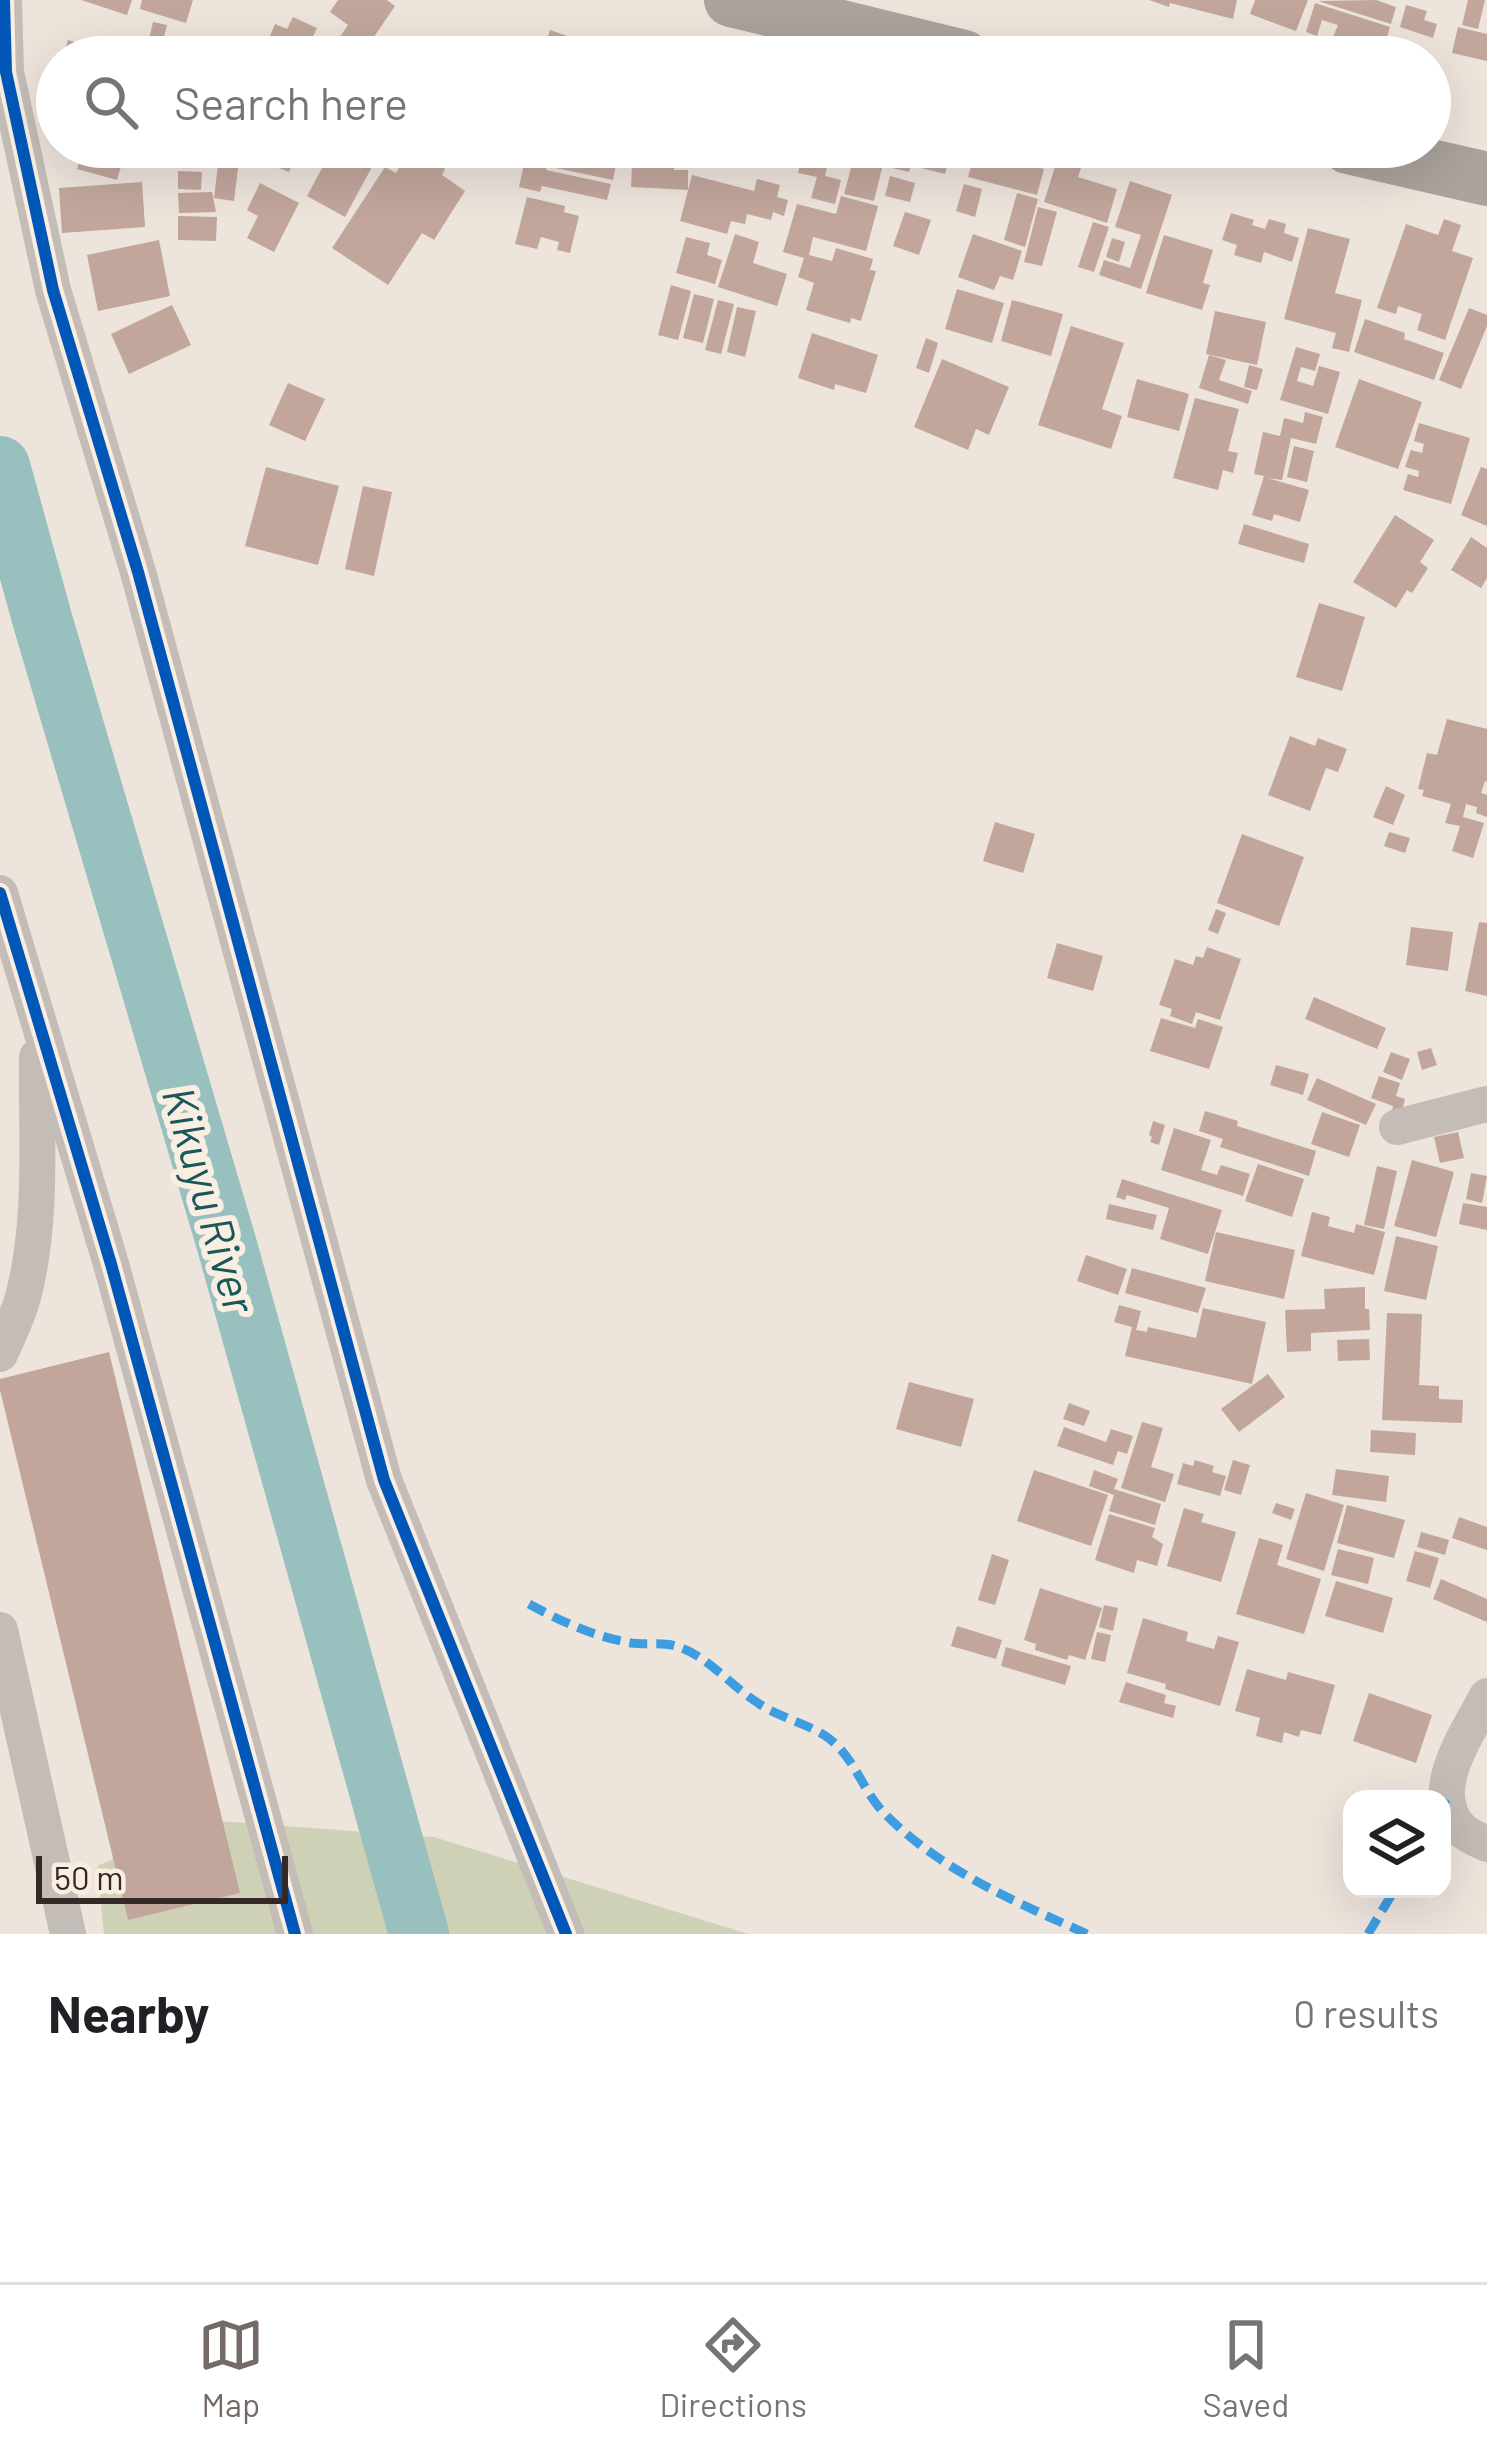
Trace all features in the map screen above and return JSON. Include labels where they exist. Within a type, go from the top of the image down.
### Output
[{"type":"highway","points":[[731,0],[878,36]]},
{"type":"highway","points":[[1427,168],[1484,183]]},
{"type":"street","points":[[4,0],[6,72],[52,290],[138,572],[385,1480],[566,1934]]},
{"type":"street","points":[[0,892],[111,1264],[295,1934]]},
{"type":"street","points":[[0,1354],[24,1297],[31,1259],[37,1017]]},
{"type":"street","points":[[1396,1127],[1487,1104]]},
{"type":"street","points":[[0,1630],[68,1934]]},
{"type":"street","points":[[1487,1696],[1451,1766],[1446,1799],[1460,1828],[1487,1844]]},
{"type":"green space","points":[[205,1820],[434,1837],[748,1934],[104,1934],[97,1866]]},
{"type":"building","points":[[81,0],[132,0],[127,15]]},
{"type":"building","points":[[142,0],[193,0],[186,23],[140,9]]},
{"type":"building","points":[[338,0],[387,0],[395,6],[375,36],[340,36],[348,25],[330,12]]},
{"type":"building","points":[[1149,0],[1237,0],[1233,19]]},
{"type":"building","points":[[1255,0],[1308,0],[1296,31],[1250,14]]},
{"type":"building","points":[[1376,0],[1396,7],[1391,24],[1318,1]]},
{"type":"building","points":[[1468,0],[1485,0],[1478,29],[1462,25]]},
{"type":"building","points":[[1315,3],[1390,27],[1387,36],[1333,36],[1338,25],[1322,20],[1317,36],[1306,32]]},
{"type":"building","points":[[1406,5],[1427,11],[1424,20],[1437,24],[1434,36],[1400,27]]},
{"type":"building","points":[[293,17],[317,28],[313,36],[270,36],[275,24],[287,29]]},
{"type":"building","points":[[153,22],[167,25],[164,36],[150,36]]},
{"type":"building","points":[[1458,27],[1487,34],[1487,61],[1452,53]]},
{"type":"building","points":[[77,168],[121,168],[117,180]]},
{"type":"building","points":[[218,168],[238,168],[234,201],[214,198]]},
{"type":"building","points":[[322,168],[371,168],[345,217],[307,196]]},
{"type":"building","points":[[384,168],[396,173],[399,168],[444,168],[442,175],[465,191],[434,240],[422,233],[388,285],[332,248]]},
{"type":"building","points":[[523,168],[546,168],[611,184],[607,200],[542,186],[540,192],[519,187]]},
{"type":"building","points":[[556,168],[615,168],[613,180]]},
{"type":"building","points":[[632,168],[688,170],[688,190],[631,187]]},
{"type":"building","points":[[799,168],[827,168],[825,176],[841,180],[835,204],[811,198],[817,177],[798,173]]},
{"type":"building","points":[[851,168],[882,168],[874,201],[844,194]]},
{"type":"building","points":[[970,168],[1044,169],[1037,195],[968,177]]},
{"type":"building","points":[[1055,168],[1081,168],[1078,177],[1117,189],[1107,223],[1044,202]]},
{"type":"building","points":[[178,171],[202,172],[201,190],[178,189]]},
{"type":"building","points":[[692,175],[754,191],[757,179],[780,185],[777,197],[788,200],[784,216],[773,212],[771,220],[747,214],[745,224],[731,221],[727,234],[680,221]]},
{"type":"building","points":[[890,176],[915,183],[910,202],[885,196]]},
{"type":"building","points":[[1130,181],[1172,195],[1141,289],[1099,275],[1104,260],[1130,268],[1141,235],[1115,227]]},
{"type":"building","points":[[142,182],[145,227],[62,233],[59,188]]},
{"type":"building","points":[[260,183],[299,203],[274,252],[247,238],[258,216],[247,210]]},
{"type":"building","points":[[964,184],[982,189],[975,217],[956,211]]},
{"type":"building","points":[[212,192],[216,212],[179,213],[178,193]]},
{"type":"building","points":[[1017,193],[1038,199],[1025,247],[1004,240]]},
{"type":"building","points":[[841,196],[878,206],[866,251],[813,237],[809,255],[832,261],[836,248],[873,259],[870,270],[876,271],[861,321],[851,318],[850,323],[806,310],[814,283],[798,277],[804,258],[783,252],[797,204],[836,214]]},
{"type":"building","points":[[527,197],[565,206],[564,212],[579,216],[570,253],[557,250],[559,242],[541,237],[537,249],[515,244]]},
{"type":"building","points":[[1038,207],[1057,212],[1042,266],[1024,262]]},
{"type":"building","points":[[905,212],[931,220],[919,255],[893,246]]},
{"type":"building","points":[[1231,213],[1265,229],[1269,219],[1286,224],[1284,233],[1299,238],[1292,262],[1264,252],[1261,263],[1234,255],[1237,245],[1222,240]]},
{"type":"building","points":[[178,216],[217,217],[216,241],[178,240]]},
{"type":"building","points":[[1444,219],[1461,225],[1452,251],[1473,258],[1445,340],[1417,330],[1422,314],[1398,306],[1396,314],[1377,308],[1406,224],[1438,235]]},
{"type":"building","points":[[1093,222],[1109,227],[1094,272],[1078,267]]},
{"type":"building","points":[[1308,228],[1350,239],[1335,293],[1362,300],[1349,352],[1332,348],[1336,333],[1284,319]]},
{"type":"building","points":[[735,234],[759,242],[753,263],[787,274],[777,306],[718,287]]},
{"type":"building","points":[[973,234],[1022,251],[1013,280],[1000,276],[994,290],[958,277]]},
{"type":"building","points":[[1164,235],[1213,250],[1203,283],[1210,285],[1202,310],[1146,293]]},
{"type":"building","points":[[686,237],[710,243],[707,255],[722,260],[715,284],[676,273]]},
{"type":"building","points":[[1112,238],[1125,242],[1119,262],[1106,257]]},
{"type":"building","points":[[159,240],[170,296],[98,311],[87,255]]},
{"type":"building","points":[[671,285],[691,291],[678,340],[658,335]]},
{"type":"building","points":[[957,289],[1004,303],[992,343],[945,329]]},
{"type":"building","points":[[694,294],[714,299],[703,343],[683,338]]},
{"type":"building","points":[[718,300],[734,304],[721,354],[705,350]]},
{"type":"building","points":[[1012,300],[1063,314],[1051,356],[1001,341]]},
{"type":"building","points":[[172,305],[191,345],[129,374],[111,334]]},
{"type":"building","points":[[737,307],[756,311],[745,357],[727,352]]},
{"type":"building","points":[[1469,308],[1487,315],[1487,326],[1461,389],[1439,380]]},
{"type":"building","points":[[1215,311],[1266,322],[1257,365],[1206,354]]},
{"type":"building","points":[[1365,319],[1444,353],[1434,380],[1354,352]]},
{"type":"building","points":[[1071,326],[1124,343],[1102,409],[1122,416],[1111,449],[1038,425]]},
{"type":"building","points":[[812,333],[878,355],[866,393],[835,384],[834,390],[798,378]]},
{"type":"building","points":[[926,338],[938,343],[929,373],[916,368]]},
{"type":"building","points":[[1296,347],[1320,354],[1315,371],[1301,367],[1297,381],[1313,386],[1319,366],[1340,372],[1328,414],[1280,400]]},
{"type":"building","points":[[1209,355],[1226,360],[1219,380],[1252,391],[1248,404],[1199,388]]},
{"type":"building","points":[[942,359],[1009,387],[989,435],[976,429],[968,450],[914,427]]},
{"type":"building","points":[[1249,365],[1263,369],[1257,390],[1244,387]]},
{"type":"building","points":[[1137,379],[1189,394],[1179,431],[1127,417]]},
{"type":"building","points":[[1359,379],[1422,402],[1398,469],[1335,447]]},
{"type":"building","points":[[288,383],[325,399],[305,441],[269,425]]},
{"type":"building","points":[[1195,398],[1239,409],[1228,451],[1238,453],[1233,473],[1223,470],[1218,490],[1173,478]]},
{"type":"building","points":[[1305,412],[1323,417],[1316,444],[1291,438],[1282,480],[1267,478],[1309,490],[1300,522],[1274,514],[1272,521],[1252,515],[1264,476],[1254,474],[1263,432],[1280,436],[1284,418],[1303,423]]},
{"type":"building","points":[[1419,423],[1470,438],[1451,504],[1403,490],[1408,474],[1418,477],[1419,471],[1405,467],[1411,450],[1422,453],[1424,444],[1414,441]]},
{"type":"building","points":[[1294,446],[1314,451],[1307,482],[1287,477]]},
{"type":"building","points":[[266,467],[339,486],[318,565],[245,546]]},
{"type":"building","points":[[1481,467],[1487,469],[1487,526],[1461,515]]},
{"type":"building","points":[[363,486],[392,492],[374,576],[345,569]]},
{"type":"building","points":[[1395,515],[1434,540],[1420,562],[1428,568],[1396,608],[1353,582]]},
{"type":"building","points":[[1244,524],[1309,544],[1304,563],[1238,544]]},
{"type":"building","points":[[1471,537],[1487,548],[1487,578],[1481,588],[1451,570]]},
{"type":"building","points":[[1319,603],[1365,617],[1342,691],[1296,677]]},
{"type":"building","points":[[1447,719],[1487,729],[1487,782],[1481,793],[1487,795],[1487,817],[1466,804],[1463,817],[1484,823],[1473,858],[1452,851],[1460,826],[1445,823],[1451,804],[1422,796],[1424,790],[1418,789],[1427,753],[1437,755]]},
{"type":"building","points":[[1290,736],[1315,746],[1318,738],[1347,749],[1338,772],[1326,768],[1310,811],[1268,795]]},
{"type":"building","points":[[1386,786],[1405,795],[1393,825],[1373,817]]},
{"type":"building","points":[[995,822],[1035,834],[1023,873],[983,861]]},
{"type":"building","points":[[1389,832],[1410,838],[1405,853],[1384,846]]},
{"type":"building","points":[[1242,834],[1304,857],[1279,926],[1217,903]]},
{"type":"building","points":[[1216,909],[1226,913],[1218,934],[1208,930]]},
{"type":"building","points":[[1479,922],[1487,923],[1487,996],[1465,991]]},
{"type":"building","points":[[1411,927],[1453,932],[1448,971],[1406,965]]},
{"type":"building","points":[[1057,943],[1103,956],[1093,991],[1047,978]]},
{"type":"building","points":[[1207,947],[1241,959],[1220,1020],[1196,1012],[1192,1024],[1170,1016],[1172,1009],[1159,1005],[1175,959],[1193,965]]},
{"type":"building","points":[[1314,997],[1386,1028],[1377,1049],[1305,1019]]},
{"type":"building","points":[[1161,1018],[1195,1028],[1198,1019],[1223,1027],[1209,1069],[1150,1051]]},
{"type":"building","points":[[1431,1048],[1437,1065],[1422,1070],[1417,1052]]},
{"type":"building","points":[[1391,1052],[1410,1059],[1402,1080],[1383,1072]]},
{"type":"building","points":[[1276,1065],[1309,1074],[1303,1095],[1270,1085]]},
{"type":"building","points":[[1379,1076],[1400,1083],[1396,1096],[1405,1099],[1400,1118],[1391,1116],[1393,1106],[1371,1098]]},
{"type":"building","points":[[1317,1078],[1376,1104],[1366,1125],[1307,1100]]},
{"type":"building","points":[[1205,1111],[1316,1151],[1309,1176],[1220,1147],[1223,1139],[1199,1131]]},
{"type":"building","points":[[1322,1112],[1360,1125],[1349,1157],[1311,1144]]},
{"type":"building","points":[[1153,1121],[1165,1125],[1159,1145],[1150,1142]]},
{"type":"building","points":[[1174,1128],[1211,1140],[1201,1170],[1217,1175],[1221,1165],[1250,1174],[1243,1196],[1161,1170]]},
{"type":"building","points":[[1458,1132],[1464,1158],[1440,1163],[1434,1137]]},
{"type":"building","points":[[1412,1160],[1454,1172],[1436,1237],[1394,1226]]},
{"type":"building","points":[[1258,1164],[1304,1179],[1292,1217],[1245,1201]]},
{"type":"building","points":[[1377,1166],[1397,1171],[1384,1229],[1364,1225]]},
{"type":"building","points":[[1471,1173],[1487,1176],[1482,1203],[1466,1199]]},
{"type":"building","points":[[1122,1179],[1222,1210],[1208,1254],[1160,1239],[1169,1208],[1127,1195],[1125,1200],[1116,1197]]},
{"type":"building","points":[[1463,1203],[1487,1207],[1487,1230],[1459,1224]]},
{"type":"building","points":[[1109,1204],[1157,1215],[1153,1230],[1106,1219]]},
{"type":"building","points":[[1312,1212],[1330,1217],[1328,1226],[1354,1233],[1356,1224],[1385,1232],[1374,1275],[1301,1256]]},
{"type":"building","points":[[1216,1232],[1295,1250],[1284,1299],[1205,1281]]},
{"type":"building","points":[[1396,1236],[1438,1246],[1426,1300],[1384,1291]]},
{"type":"building","points":[[1086,1255],[1127,1269],[1118,1295],[1077,1281]]},
{"type":"building","points":[[1132,1268],[1206,1288],[1198,1313],[1125,1293]]},
{"type":"building","points":[[1365,1287],[1370,1330],[1311,1333],[1311,1351],[1287,1352],[1285,1310],[1325,1309],[1324,1289]]},
{"type":"building","points":[[1119,1305],[1141,1311],[1136,1330],[1147,1332],[1148,1327],[1196,1338],[1203,1308],[1266,1322],[1252,1384],[1125,1356],[1132,1327],[1114,1322]]},
{"type":"building","points":[[1387,1313],[1422,1314],[1419,1385],[1439,1386],[1439,1399],[1463,1400],[1462,1423],[1382,1420]]},
{"type":"building","points":[[1369,1339],[1370,1360],[1338,1361],[1337,1340]]},
{"type":"building","points":[[109,1352],[240,1893],[128,1920],[0,1390],[0,1379]]},
{"type":"building","points":[[1268,1374],[1285,1397],[1239,1432],[1221,1409]]},
{"type":"building","points":[[909,1382],[974,1399],[961,1447],[896,1429]]},
{"type":"building","points":[[1069,1403],[1090,1411],[1084,1426],[1063,1419]]},
{"type":"building","points":[[1142,1422],[1163,1428],[1151,1467],[1174,1474],[1165,1502],[1121,1488]]},
{"type":"building","points":[[1064,1427],[1106,1442],[1111,1429],[1133,1436],[1127,1454],[1118,1451],[1113,1465],[1057,1446]]},
{"type":"building","points":[[1371,1430],[1416,1433],[1415,1455],[1370,1452]]},
{"type":"building","points":[[1195,1460],[1226,1476],[1220,1496],[1177,1484],[1183,1463],[1193,1466]]},
{"type":"building","points":[[1233,1460],[1250,1465],[1241,1495],[1224,1490]]},
{"type":"building","points":[[1336,1469],[1389,1476],[1386,1502],[1332,1495]]},
{"type":"building","points":[[1034,1470],[1108,1495],[1091,1546],[1017,1521]]},
{"type":"building","points":[[1094,1470],[1118,1479],[1114,1489],[1161,1504],[1155,1525],[1109,1511],[1114,1495],[1089,1486]]},
{"type":"building","points":[[1306,1493],[1344,1505],[1324,1571],[1286,1559]]},
{"type":"building","points":[[1276,1503],[1295,1509],[1291,1520],[1272,1513]]},
{"type":"building","points":[[1347,1505],[1405,1520],[1394,1558],[1337,1543]]},
{"type":"building","points":[[1184,1508],[1204,1514],[1201,1522],[1236,1532],[1221,1582],[1167,1566]]},
{"type":"building","points":[[1109,1514],[1155,1528],[1152,1537],[1163,1544],[1157,1566],[1137,1560],[1134,1573],[1095,1560]]},
{"type":"building","points":[[1459,1517],[1487,1527],[1487,1550],[1452,1538]]},
{"type":"building","points":[[1421,1532],[1449,1540],[1445,1555],[1417,1547]]},
{"type":"building","points":[[1259,1538],[1283,1545],[1277,1565],[1321,1579],[1304,1634],[1236,1614]]},
{"type":"building","points":[[1338,1549],[1374,1558],[1368,1584],[1331,1575]]},
{"type":"building","points":[[1415,1551],[1439,1558],[1430,1588],[1406,1581]]},
{"type":"building","points":[[992,1554],[1009,1560],[995,1605],[978,1600]]},
{"type":"building","points":[[1441,1579],[1487,1599],[1487,1622],[1433,1599]]},
{"type":"building","points":[[1336,1581],[1393,1598],[1383,1633],[1325,1616]]},
{"type":"building","points":[[1040,1588],[1102,1608],[1085,1660],[1035,1650],[1036,1644],[1024,1640]]},
{"type":"building","points":[[1104,1605],[1118,1608],[1113,1631],[1099,1627]]},
{"type":"building","points":[[1143,1618],[1188,1632],[1186,1641],[1214,1649],[1218,1636],[1239,1642],[1220,1706],[1127,1673]]},
{"type":"building","points":[[957,1626],[1002,1640],[996,1659],[951,1646]]},
{"type":"building","points":[[1097,1632],[1111,1635],[1105,1662],[1091,1659]]},
{"type":"building","points":[[1006,1647],[1071,1666],[1065,1685],[1001,1666]]},
{"type":"building","points":[[1247,1669],[1286,1680],[1288,1672],[1335,1685],[1321,1735],[1301,1730],[1299,1737],[1284,1732],[1282,1743],[1256,1736],[1260,1718],[1235,1711]]},
{"type":"building","points":[[1126,1682],[1166,1695],[1164,1703],[1176,1706],[1173,1718],[1119,1702]]},
{"type":"building","points":[[1369,1693],[1432,1715],[1416,1763],[1353,1741]]},
{"type":"waterway","name":"Kikuyu River","points":[[0,466],[226,1242],[419,1934]]},
{"type":"marked path","points":[[529,1604],[604,1637],[671,1645],[699,1657],[758,1703],[834,1743],[884,1813],[930,1852],[980,1883],[1087,1934]]},
{"type":"marked path","points":[[1368,1934],[1390,1898]]},
{"type":"cycle path","points":[[4,0],[6,72],[53,290],[138,572],[384,1480],[566,1934]]},
{"type":"cycle path","points":[[0,893],[111,1264],[295,1934]]}]
